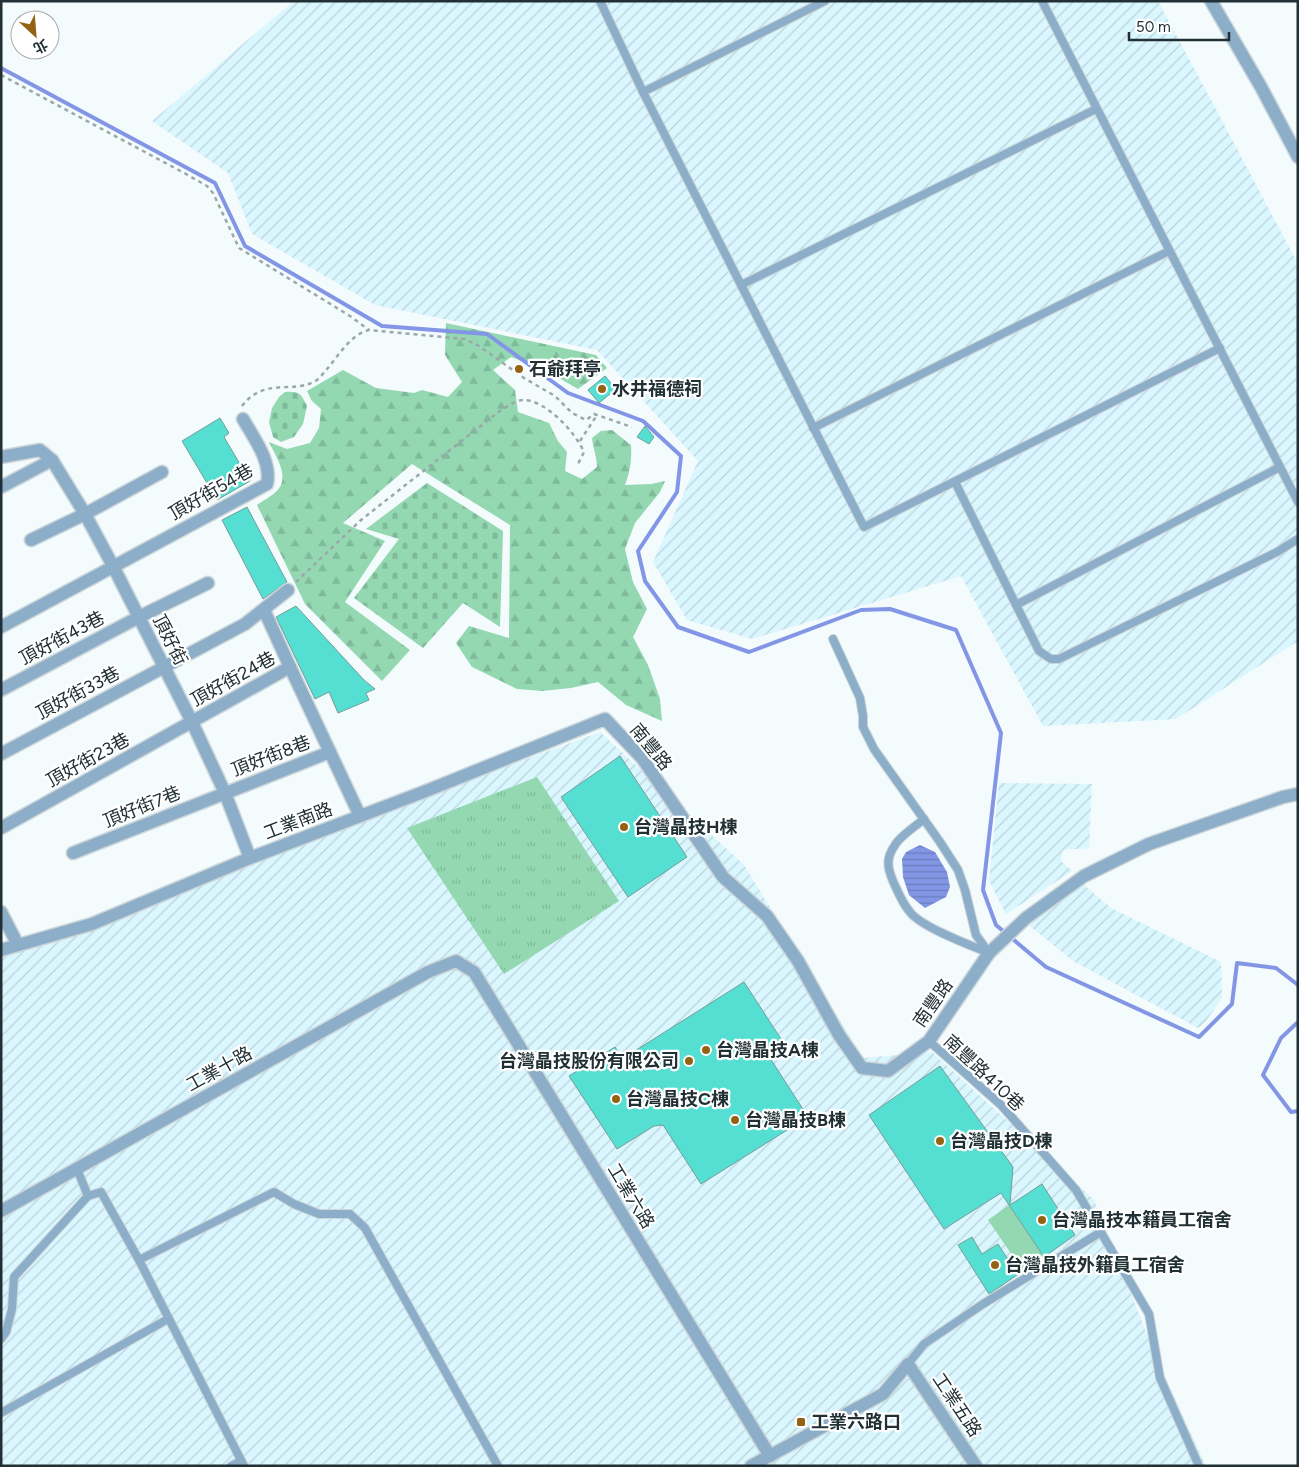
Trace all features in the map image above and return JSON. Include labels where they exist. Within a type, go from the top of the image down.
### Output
[{"type":"street","points":[[1211,1],[1261,87],[1298,156]]},
{"type":"street","name":"頂好街54巷","points":[[113,566],[267,484],[267,467],[243,419]]},
{"type":"street","name":"頂好街","points":[[1,457],[40,450],[52,460],[85,514],[113,566],[192,722],[225,793],[250,858]]},
{"type":"street","points":[[1,487],[52,460]]},
{"type":"street","points":[[31,540],[85,514],[162,472]]},
{"type":"street","points":[[1,627],[113,566]]},
{"type":"street","name":"頂好街43巷","points":[[1,690],[139,617],[208,584]]},
{"type":"street","name":"頂好街33巷","points":[[5,752],[245,624],[288,590]]},
{"type":"street","points":[[264,610],[360,816]]},
{"type":"street","name":"頂好街24巷","points":[[192,722],[290,668]]},
{"type":"street","name":"工業南路","points":[[1,950],[92,924],[250,858],[606,719]]},
{"type":"street","name":"南豐路","points":[[606,719],[642,758],[724,877],[768,916],[798,961],[839,1035],[862,1068],[888,1071],[929,1041],[988,953],[1026,918],[1084,876],[1149,844],[1283,797],[1298,794]]},
{"type":"street","name":"頂好街23巷","points":[[1,828],[192,722]]},
{"type":"street","name":"頂好街8巷","points":[[225,793],[330,752]]},
{"type":"street","name":"頂好街7巷","points":[[73,853],[225,793]]},
{"type":"street","points":[[1,912],[18,945]]},
{"type":"street","name":"工業十路","points":[[1,1211],[428,972],[456,961]]},
{"type":"street","name":"工業六路","points":[[456,961],[474,972],[770,1456]]},
{"type":"street","points":[[751,1466],[883,1394],[908,1364]]},
{"type":"street","name":"工業五路","points":[[908,1364],[976,1466]]},
{"type":"lane","points":[[600,1],[643,92],[864,528],[1220,348]]},
{"type":"lane","points":[[643,92],[825,1]]},
{"type":"lane","points":[[1042,1],[1298,502]]},
{"type":"lane","points":[[742,285],[1096,109]]},
{"type":"lane","points":[[813,428],[1169,251]]},
{"type":"lane","points":[[1016,605],[1280,467]]},
{"type":"lane","points":[[955,482],[1039,650],[1051,659],[1059,659],[1277,552],[1298,539]]},
{"type":"lane","points":[[833,639],[860,698],[863,726],[874,749],[958,870],[976,935],[988,953]]},
{"type":"lane","points":[[924,820],[896,843],[888,859],[890,873],[898,893],[915,918],[988,953]]},
{"type":"lane","name":"南豐路410巷","points":[[929,1041],[1001,1105],[1076,1190],[1149,1314],[1160,1378],[1198,1466]]},
{"type":"lane","points":[[77,1168],[88,1196]]},
{"type":"lane","points":[[1,1339],[6,1332],[12,1309],[14,1276],[88,1196],[101,1192],[139,1260],[243,1463],[232,1466]]},
{"type":"lane","points":[[139,1260],[274,1192],[294,1204],[319,1214],[350,1214],[365,1228],[498,1466]]},
{"type":"lane","points":[[908,1364],[924,1344],[983,1304],[1101,1232]]},
{"type":"lane","points":[[1,1413],[168,1319]]},
{"type":"path","points":[[1,75],[207,186],[213,192],[239,248],[350,316],[369,330]]},
{"type":"path","points":[[243,419],[240,415],[243,404],[256,394],[266,389],[304,385],[317,380],[351,342],[362,332],[369,330],[464,340],[479,346],[524,378],[555,396],[572,413],[579,417],[586,420],[594,414],[632,427]]},
{"type":"path","points":[[288,590],[361,520],[501,410],[521,400],[536,402],[558,417],[580,441],[584,452],[578,464]]},
{"type":"path","points":[[580,441],[597,416]]},
{"type":"shaded area","points":[[294,1],[1158,1],[1298,264],[1298,432],[1295,441],[1298,445],[1298,641],[1176,719],[1043,726],[961,576],[752,639],[687,620],[653,562],[698,461],[597,350],[375,305],[252,234],[228,173],[152,121]]},
{"type":"shaded area","points":[[600,732],[744,865],[863,1058],[932,1052],[1094,1200],[1155,1355],[1206,1466],[1,1466],[1,956]]},
{"type":"shaded area","points":[[999,783],[1092,784],[1089,848],[1063,850],[1061,861],[1072,871],[1006,914],[989,881]]},
{"type":"shaded area","points":[[1083,884],[1111,908],[1221,962],[1222,998],[1205,1023],[1198,1028],[1073,961],[1026,923]]},
{"type":"green space","points":[[446,323],[596,355],[607,368],[578,389],[547,371],[511,357],[493,370],[515,390],[518,412],[549,423],[558,441],[567,452],[565,471],[582,479],[597,467],[592,438],[601,431],[612,430],[631,445],[630,466],[625,485],[651,484],[665,481],[660,492],[635,523],[625,549],[633,582],[647,609],[633,637],[648,665],[660,699],[662,721],[626,705],[598,682],[571,688],[542,691],[517,689],[472,667],[456,643],[469,626],[509,638],[510,525],[412,464],[343,523],[385,541],[345,602],[410,650],[382,681],[305,604],[257,505],[276,492],[282,482],[282,470],[269,442],[287,449],[310,443],[319,428],[321,409],[312,401],[307,391],[343,370],[376,388],[414,393],[422,390],[448,397],[462,382],[445,355]]},
{"type":"green space","points":[[285,392],[299,394],[307,406],[303,424],[294,437],[281,442],[273,437],[269,422],[272,408],[279,397]]},
{"type":"green space","points":[[427,483],[503,531],[500,627],[463,603],[423,648],[354,598],[399,539],[366,529]]},
{"type":"green space","points":[[537,777],[619,901],[504,974],[407,828]]},
{"type":"green space","points":[[1009,1205],[1044,1257],[1023,1271],[988,1220]]},
{"type":"water","points":[[920,845],[935,852],[947,872],[950,887],[946,897],[925,908],[909,895],[903,877],[902,859],[906,852]]},
{"type":"building","name":"水井福德祠","points":[[605,376],[616,389],[599,403],[588,390]]},
{"type":"building","points":[[220,418],[229,433],[224,437],[250,481],[217,500],[182,441]]},
{"type":"building","points":[[645,426],[654,437],[649,444],[637,437]]},
{"type":"building","points":[[247,507],[287,582],[263,599],[222,520]]},
{"type":"building","points":[[296,606],[364,680],[375,689],[366,693],[369,700],[338,713],[329,692],[315,699],[276,617]]},
{"type":"building","name":"台灣晶技H棟","points":[[620,756],[687,857],[628,897],[561,797]]},
{"type":"building","points":[[744,982],[785,1045],[768,1055],[808,1117],[701,1184],[663,1125],[654,1126],[617,1149],[569,1076],[615,1047],[622,1059]]},
{"type":"building","name":"台灣晶技D棟","points":[[940,1066],[1013,1167],[1010,1205],[1042,1184],[1075,1235],[1044,1257],[1001,1193],[944,1229],[869,1115]]},
{"type":"building","name":"台灣晶技外籍員工宿舍","points":[[972,1237],[982,1254],[998,1244],[1007,1258],[1012,1255],[1023,1271],[989,1294],[958,1245]]},
{"type":"waterway","points":[[1,68],[215,183],[245,246],[382,326],[487,334],[568,393],[643,421],[681,456],[677,492],[638,551],[645,581],[678,627],[749,652],[861,610],[890,609],[956,630],[1001,733],[983,890],[996,925],[1046,967],[1199,1037],[1232,1004],[1237,963],[1276,968],[1298,985]]},
{"type":"waterway","points":[[1298,1022],[1281,1038],[1263,1075],[1291,1112],[1298,1111]]},
{"type":"place","name":"石爺拜亭","points":[[519,369]]},
{"type":"place","name":"水井福德祠","points":[[602,389]]},
{"type":"place","name":"台灣晶技H棟","points":[[624,827]]},
{"type":"place","name":"台灣晶技A棟","points":[[706,1050]]},
{"type":"place","name":"台灣晶技股份有限公司","points":[[689,1061]]},
{"type":"place","name":"台灣晶技C棟","points":[[616,1099]]},
{"type":"place","name":"台灣晶技B棟","points":[[735,1120]]},
{"type":"place","name":"台灣晶技D棟","points":[[940,1141]]},
{"type":"place","name":"台灣晶技本籍員工宿舍","points":[[1042,1220]]},
{"type":"place","name":"台灣晶技外籍員工宿舍","points":[[995,1265]]},
{"type":"place","name":"工業六路口","points":[[801,1422]]}]
